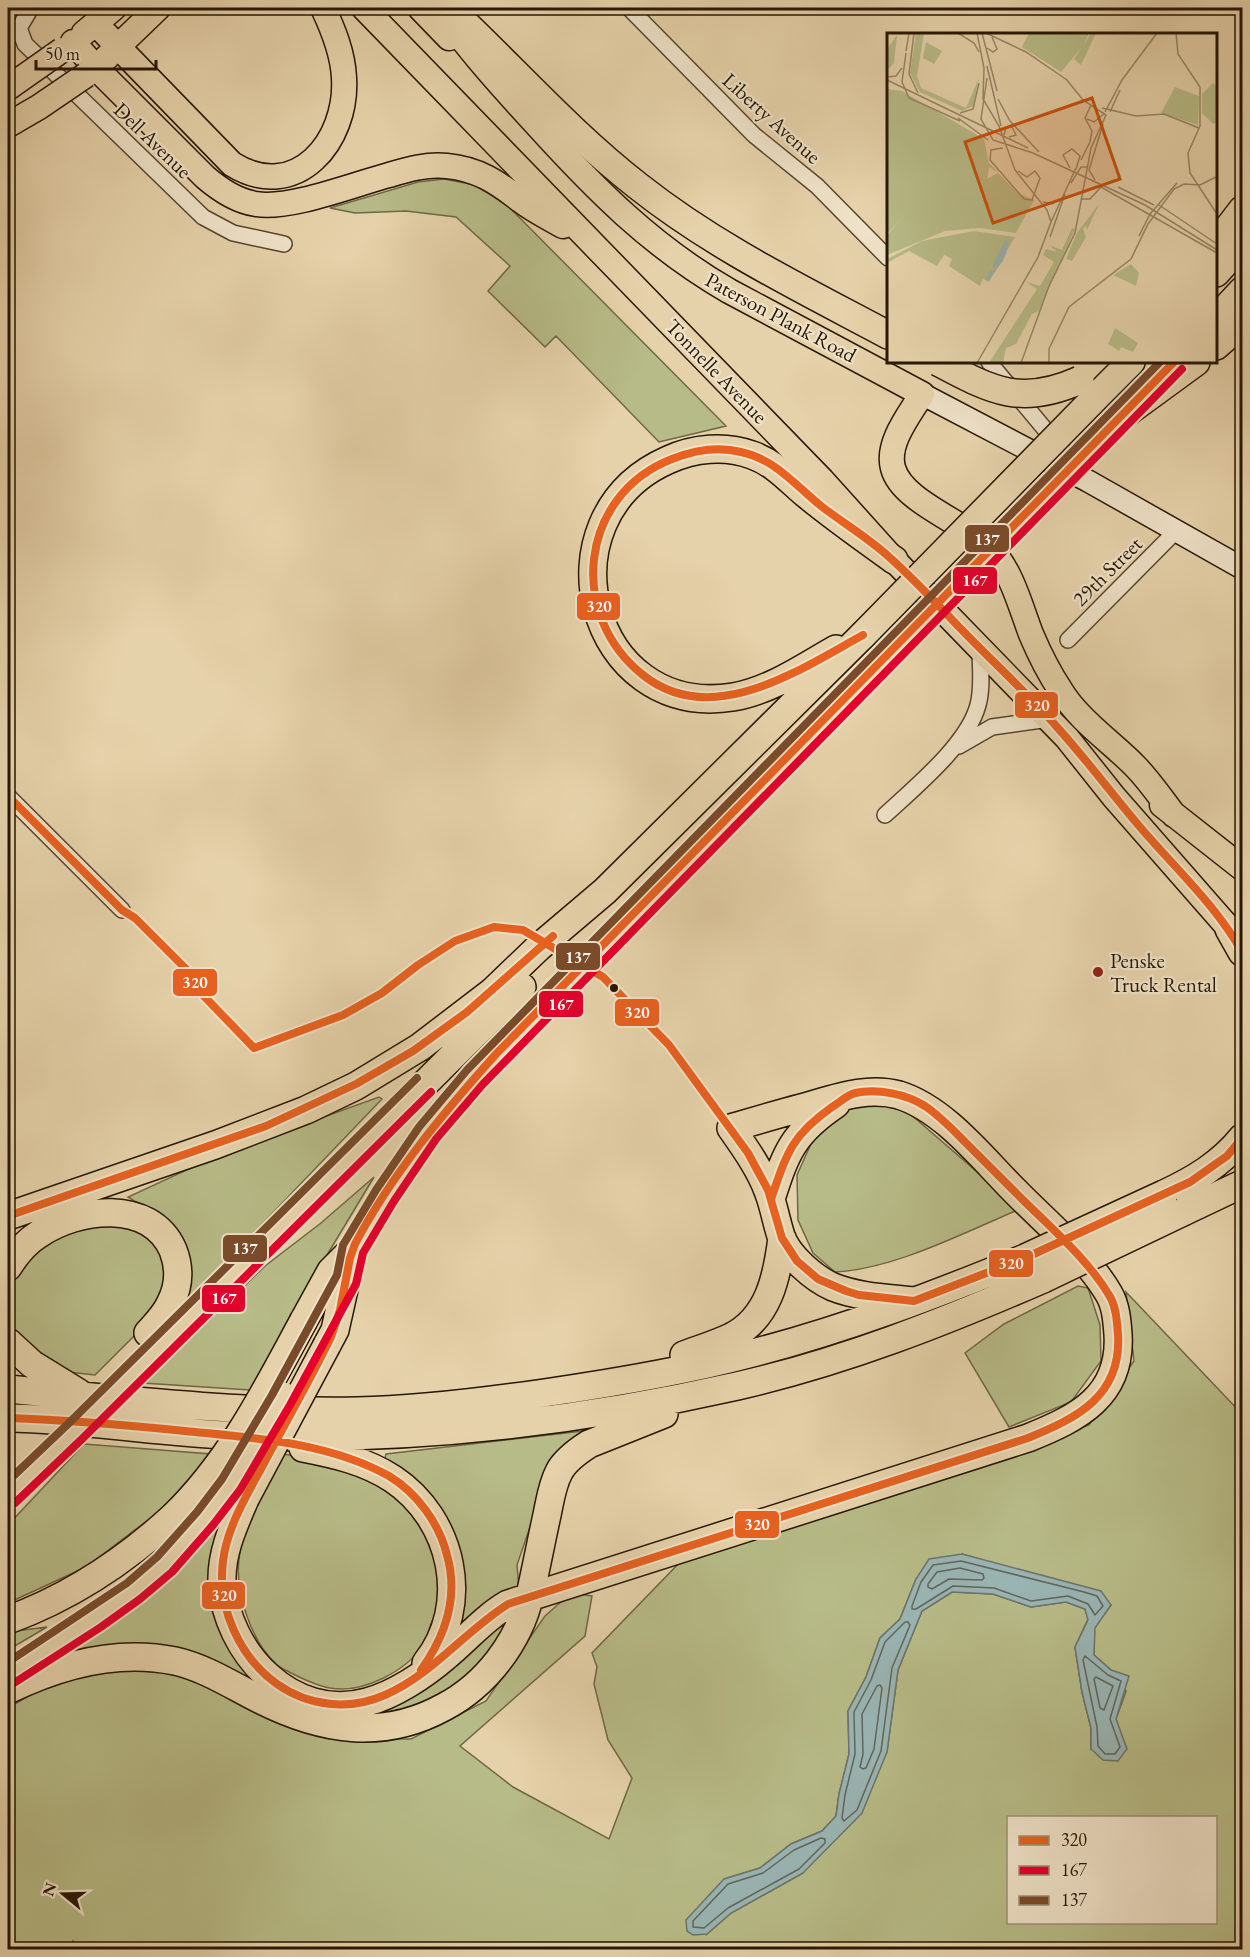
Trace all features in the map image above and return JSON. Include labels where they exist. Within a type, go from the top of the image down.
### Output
[{"type":"highway","points":[[449,8],[570,127],[617,169],[658,201],[727,248],[883,332]]},
{"type":"highway","points":[[1217,241],[1242,210]]},
{"type":"highway","points":[[1217,271],[1242,244]]},
{"type":"highway","points":[[1217,317],[1242,291]]},
{"type":"highway","points":[[1217,344],[1242,323]]},
{"type":"highway","points":[[1217,351],[1242,349]]},
{"type":"highway","points":[[940,363],[984,386],[1019,394],[1088,388],[1129,363]]},
{"type":"highway","points":[[16,1487],[76,1431],[160,1334],[469,1024],[492,992],[539,947],[605,891],[864,634],[1088,388],[1122,363]]},
{"type":"highway","points":[[736,1135],[853,1093],[874,1091],[899,1095],[925,1106],[949,1126],[1077,1254],[1110,1296],[1117,1318],[1119,1348],[1113,1374],[1096,1401],[1063,1424],[1028,1438],[508,1604],[497,1611],[445,1658],[398,1689],[365,1703],[331,1704],[301,1697],[279,1686],[260,1670],[238,1640],[230,1620],[222,1581],[223,1561],[228,1541],[245,1499],[318,1329],[331,1271],[353,1249],[385,1195],[428,1133],[497,1053],[1173,363]]},
{"type":"highway","points":[[1118,419],[1195,363]]},
{"type":"highway","points":[[864,634],[759,690],[723,698],[689,696],[671,691],[643,677],[619,654],[606,634],[597,611],[592,588],[592,563],[601,527],[619,496],[645,473],[675,457],[709,449],[745,453],[770,463],[805,494],[894,560]]},
{"type":"highway","points":[[8,1216],[215,1145],[306,1110],[356,1086],[469,1024]]},
{"type":"highway","points":[[771,1199],[780,1169],[798,1136],[813,1120],[853,1093]]},
{"type":"highway","points":[[736,1135],[751,1150],[768,1157],[781,1155],[791,1147]]},
{"type":"highway","points":[[736,1135],[763,1179],[782,1238],[797,1261],[833,1287],[859,1295],[914,1301]]},
{"type":"highway","points":[[8,1418],[75,1421],[246,1436],[387,1435],[507,1425],[624,1408],[736,1386],[840,1357],[932,1326],[1043,1278],[1174,1203],[1190,1182],[1227,1156],[1242,1138]]},
{"type":"highway","points":[[8,1389],[232,1409],[358,1411],[452,1405],[608,1384],[751,1354],[837,1328],[1174,1203],[1242,1184]]},
{"type":"highway","points":[[8,1267],[22,1248],[38,1234],[74,1217],[85,1214],[112,1213],[144,1220],[159,1230],[166,1239],[175,1256],[178,1276],[160,1334]]},
{"type":"highway","points":[[608,1384],[724,1340],[749,1325],[771,1293],[779,1265],[782,1238]]},
{"type":"highway","points":[[8,1674],[114,1606],[164,1565],[205,1519],[231,1485],[255,1445],[347,1279],[353,1249]]},
{"type":"highway","points":[[8,1620],[47,1604],[98,1575],[144,1543],[174,1516],[200,1489],[225,1457],[265,1390],[318,1329]]},
{"type":"highway","points":[[8,1342],[32,1364],[85,1396]]},
{"type":"highway","points":[[8,1690],[70,1665],[135,1657],[156,1658],[194,1667],[304,1719],[342,1728],[382,1727],[421,1717],[443,1708],[482,1679],[509,1644],[530,1597],[555,1482],[560,1470],[569,1459],[600,1438],[736,1386]]},
{"type":"highway","points":[[246,1436],[320,1451],[358,1462],[392,1478],[405,1488],[426,1511],[448,1556],[453,1587],[452,1604],[436,1648],[415,1677]]},
{"type":"main road","points":[[8,88],[67,46],[114,8]]},
{"type":"main road","points":[[8,125],[39,107],[91,71],[158,8]]},
{"type":"main road","points":[[96,24],[232,164],[255,176],[278,177],[300,170],[314,159],[326,143],[340,110],[344,91],[343,64],[333,29],[323,8]]},
{"type":"main road","name":"Tonnelle Avenue","points":[[364,8],[822,480],[894,560],[1067,738],[1114,797],[1238,942]]},
{"type":"main road","name":"Paterson Plank Road","points":[[420,8],[491,75]]},
{"type":"main road","name":"Paterson Plank Road","points":[[438,8],[491,75],[588,182],[631,222],[678,259],[729,291],[1088,481],[1242,568]]},
{"type":"main road","points":[[67,46],[205,177],[222,191],[242,201],[256,204],[283,204],[417,167],[446,165],[472,171],[499,183],[521,200],[594,245]]},
{"type":"main road","points":[[922,394],[897,437],[893,449],[891,460],[897,478],[910,494],[970,532],[990,549],[1010,579],[1042,658],[1062,692],[1087,721],[1135,766],[1174,815]]},
{"type":"main road","name":"Tonnelle Avenue","points":[[1067,738],[1125,775],[1242,868]]},
{"type":"street","name":"Dell Avenue","points":[[31,8],[19,28],[25,44],[203,217],[233,233],[284,244]]},
{"type":"street","name":"Liberty Avenue","points":[[629,8],[754,135],[817,186],[887,257]]},
{"type":"street","points":[[990,363],[1088,481]]},
{"type":"street","name":"29th Street","points":[[1068,640],[1175,532]]},
{"type":"street","points":[[949,753],[974,716],[978,705],[980,649]]},
{"type":"street","points":[[885,816],[949,753],[975,735],[992,727],[1049,720]]},
{"type":"street","points":[[8,796],[122,910]]},
{"type":"green space","points":[[444,179],[475,185],[506,204],[726,426],[659,442],[556,336],[545,347],[488,291],[510,266],[456,217],[406,211],[355,213],[330,208],[418,182]]},
{"type":"green space","points":[[379,1097],[382,1099],[174,1316],[155,1214],[128,1197],[221,1154]]},
{"type":"green space","points":[[877,1103],[909,1113],[1020,1209],[905,1257],[858,1269],[835,1272],[813,1253],[798,1220],[797,1175],[814,1137],[848,1107]]},
{"type":"green space","points":[[374,1177],[250,1390],[143,1383],[265,1266],[321,1223]]},
{"type":"green space","points":[[106,1222],[144,1231],[163,1256],[165,1277],[161,1296],[149,1321],[95,1375],[68,1372],[20,1342],[11,1321],[9,1302],[11,1286],[25,1261],[53,1238]]},
{"type":"green space","points":[[1078,1286],[1088,1288],[1100,1325],[1101,1361],[1071,1402],[1009,1427],[965,1353],[1004,1324]]},
{"type":"green space","points":[[1126,1292],[1242,1414],[1242,1949],[80,1950],[73,1941],[71,1949],[8,1949],[8,1708],[45,1686],[117,1669],[185,1674],[329,1739],[411,1739],[486,1701],[545,1616],[571,1593],[592,1596],[585,1636],[460,1746],[513,1787],[609,1839],[632,1778],[608,1740],[594,1684],[597,1667],[592,1653],[686,1556],[964,1472],[1089,1425],[1134,1361]],"holes":[[[962,1554],[1111,1605],[1094,1628],[1094,1655],[1111,1670],[1126,1691],[1116,1719],[1120,1732],[1091,1749],[1091,1728],[1082,1692],[1075,1647],[1088,1619],[1085,1609],[1066,1602],[1031,1607],[993,1594],[952,1592],[922,1611],[898,1670],[887,1752],[803,1873],[731,1913],[707,1934],[724,1879],[760,1868],[791,1844],[822,1831],[836,1816],[849,1754],[848,1711],[866,1677],[880,1638],[900,1619],[916,1579]]]},
{"type":"green space","points":[[600,1429],[545,1483],[517,1565],[519,1589],[451,1640],[461,1589],[384,1462],[386,1454]]},
{"type":"green space","points":[[84,1444],[211,1454],[183,1488],[152,1517],[86,1567],[8,1603],[8,1525]]},
{"type":"green space","points":[[282,1454],[312,1458],[392,1489],[432,1540],[442,1580],[438,1622],[432,1621],[425,1641],[407,1663],[370,1684],[343,1689],[315,1684],[278,1665],[259,1643],[252,1629],[242,1601],[238,1572],[241,1545],[250,1518]]},
{"type":"green space","points":[[234,1498],[229,1641],[345,1713],[505,1618],[511,1623],[502,1639],[456,1690],[399,1715],[332,1718],[187,1656],[74,1655],[73,1650],[146,1596]]},
{"type":"green space","points":[[47,1627],[8,1650],[8,1632]]},
{"type":"water","points":[[962,1554],[1101,1591],[1111,1605],[1095,1628],[1094,1655],[1111,1670],[1129,1676],[1116,1719],[1127,1749],[1118,1761],[1103,1760],[1091,1749],[1091,1728],[1082,1692],[1075,1647],[1088,1620],[1085,1609],[1066,1602],[1031,1607],[993,1594],[952,1592],[922,1611],[898,1670],[887,1752],[862,1813],[803,1873],[731,1913],[707,1934],[693,1935],[687,1931],[686,1920],[724,1879],[760,1868],[791,1844],[822,1831],[836,1816],[849,1754],[848,1711],[866,1677],[880,1638],[900,1619],[916,1579],[929,1559]]},
{"type":"transit line","name":"137","points":[[8,1662],[127,1583],[157,1557],[197,1512],[222,1479],[272,1395],[337,1275],[343,1245],[376,1190],[419,1127],[467,1070],[1159,363]]},
{"type":"transit line","name":"320","points":[[771,1199],[787,1157],[799,1137],[818,1117],[846,1097],[855,1093],[873,1091],[900,1095],[917,1102],[931,1110],[951,1128],[1066,1242],[1100,1281],[1111,1299],[1117,1319],[1117,1355],[1113,1374],[1093,1402],[1079,1413],[1028,1438],[508,1604],[418,1676],[385,1695],[371,1700],[329,1704],[302,1697],[277,1684],[252,1660],[234,1630],[227,1613],[222,1578],[225,1548],[244,1500],[331,1337],[340,1310],[355,1244],[402,1168],[497,1053],[1173,363]]},
{"type":"transit line","name":"167","points":[[14,1683],[140,1599],[172,1572],[213,1525],[240,1490],[290,1405],[356,1284],[363,1253],[394,1201],[436,1139],[483,1084],[1182,369]]},
{"type":"transit line","name":"320","points":[[863,635],[811,664],[755,689],[726,696],[697,697],[670,691],[643,675],[619,650],[602,621],[594,590],[594,558],[602,527],[618,500],[641,476],[672,459],[698,451],[723,449],[753,455],[764,460],[898,565],[1034,702],[1207,902],[1242,952]]},
{"type":"transit line","name":"320","points":[[8,796],[122,910],[135,918],[191,974],[199,991],[254,1048],[343,1015],[382,993],[418,965],[455,941],[494,927],[523,930],[603,977],[669,1045],[748,1153],[768,1190],[782,1238],[797,1261],[818,1279],[859,1295],[914,1301],[1025,1258],[1190,1182],[1227,1156],[1242,1138]]},
{"type":"transit line","name":"320","points":[[8,1216],[266,1126],[356,1084],[413,1051],[467,1012],[553,936]]},
{"type":"transit line","name":"137","points":[[8,1481],[417,1078]]},
{"type":"transit line","name":"167","points":[[15,1503],[431,1092]]},
{"type":"transit line","name":"320","points":[[8,1418],[119,1425],[264,1439],[341,1456],[389,1476],[409,1491],[433,1520],[443,1543],[450,1571],[452,1586],[448,1615],[437,1643],[421,1670]]},
{"type":"place","name":"Penske Truck Rental","points":[[1098,972]]}]
